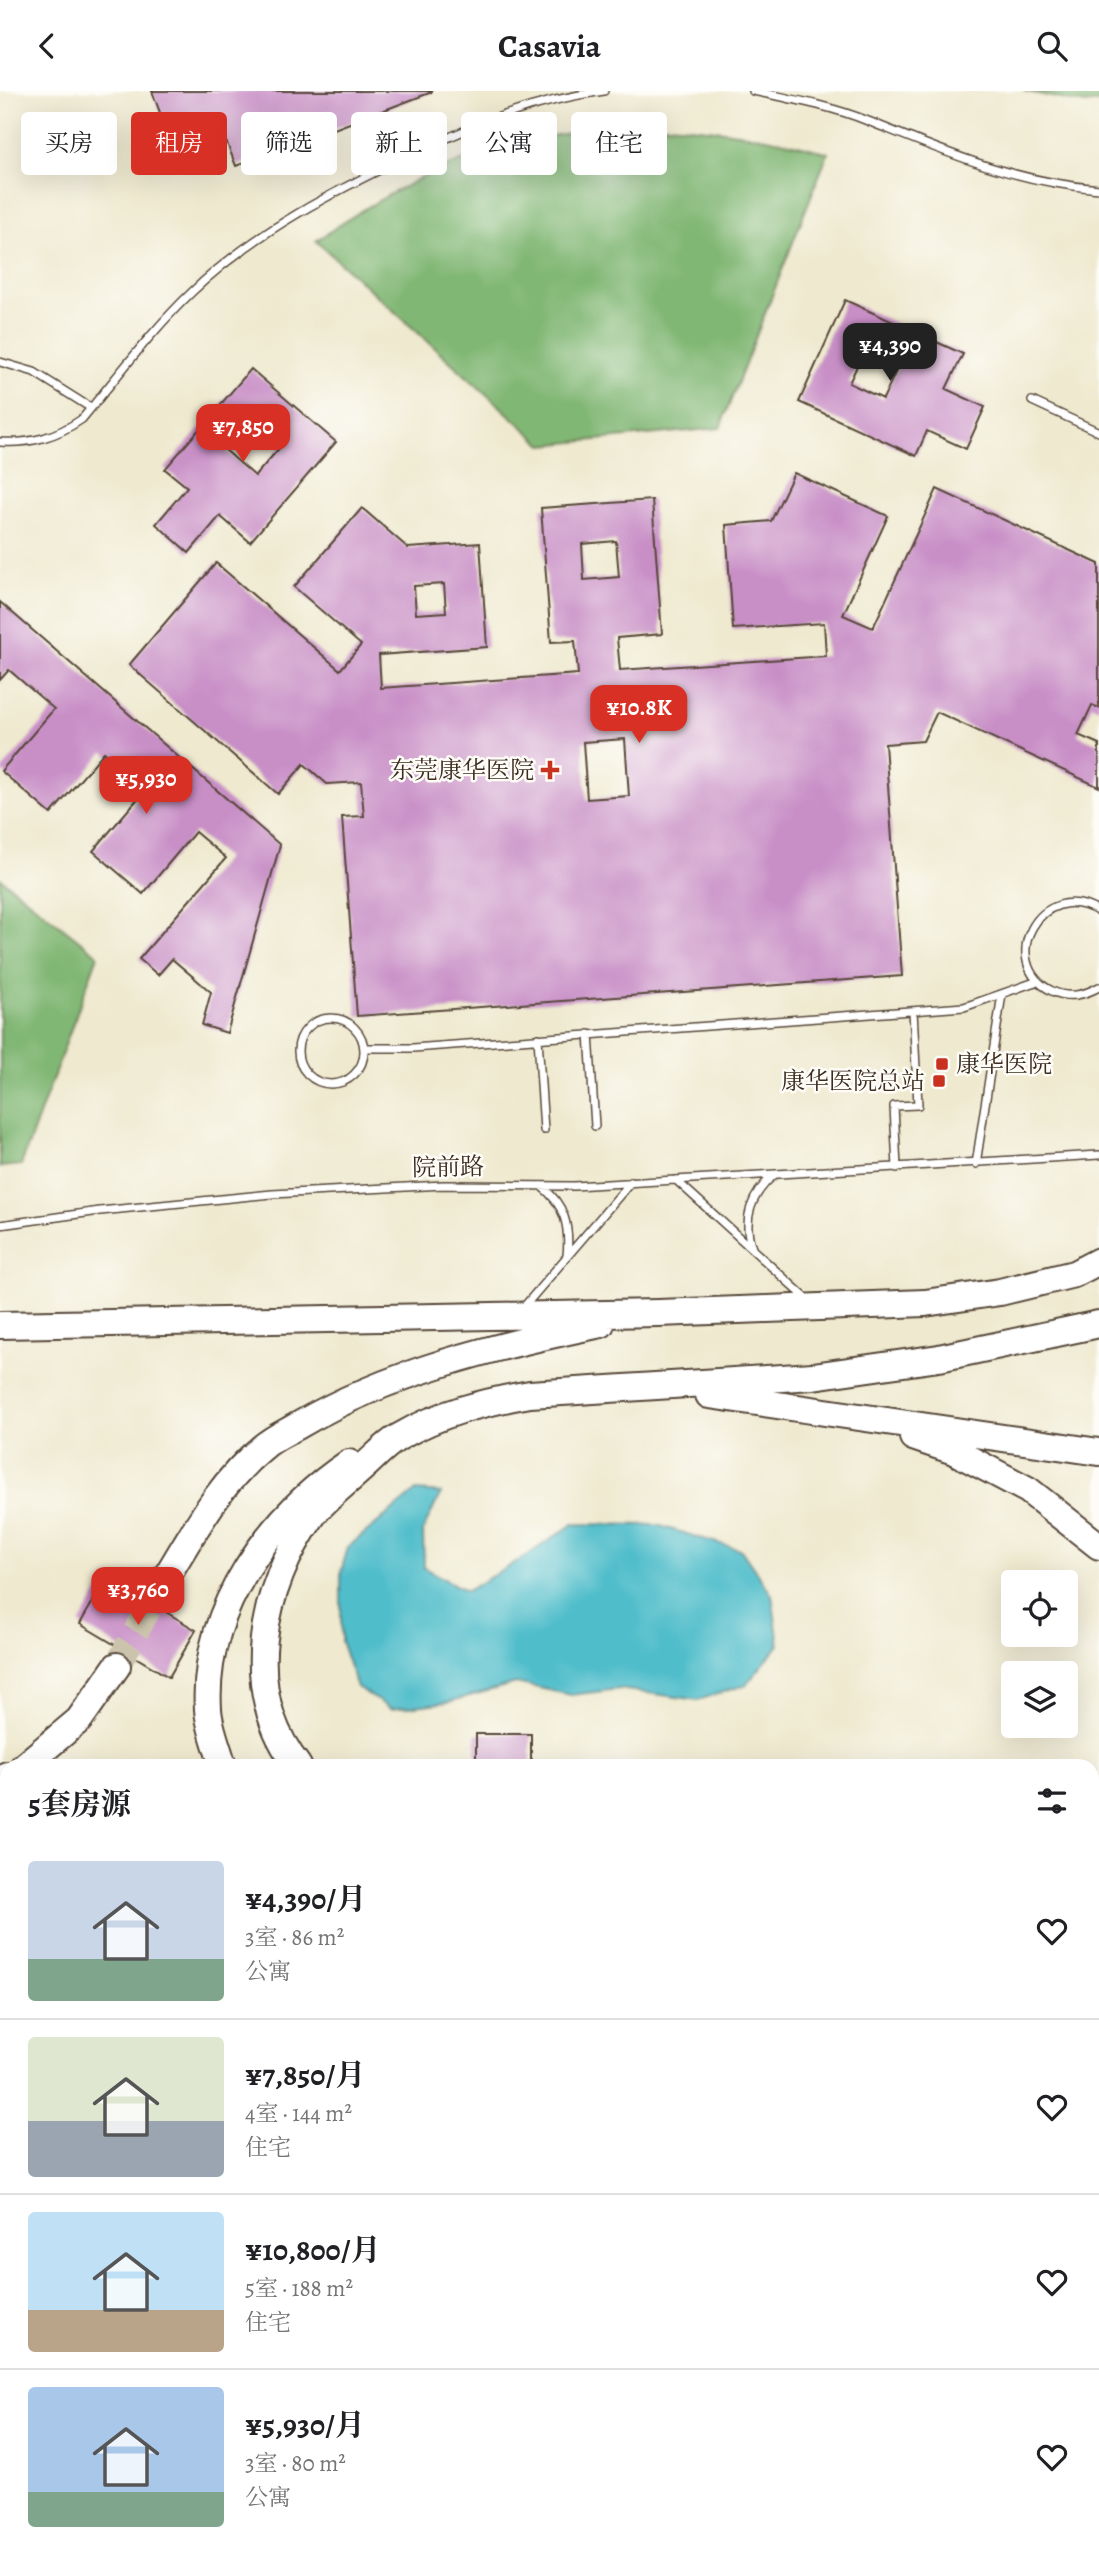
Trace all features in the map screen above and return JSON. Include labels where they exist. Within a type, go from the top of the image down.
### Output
[{"type":"highway","points":[[0,1325],[658,1313],[925,1303],[1000,1292],[1087,1271],[1099,1261]]},
{"type":"highway","points":[[165,1579],[212,1501],[263,1447],[327,1409],[415,1373],[516,1344],[658,1313]]},
{"type":"highway","points":[[221,1759],[208,1711],[210,1655],[233,1592],[270,1536],[316,1486],[354,1460],[398,1437],[449,1413],[484,1402],[530,1394],[813,1376],[939,1358],[1099,1324]]},
{"type":"highway","points":[[627,1386],[751,1399],[1099,1452]]},
{"type":"highway","points":[[845,1414],[954,1451],[1028,1490],[1099,1546]]},
{"type":"highway","points":[[292,1759],[285,1750],[271,1718],[264,1684],[262,1642],[272,1592],[286,1560],[314,1513],[398,1437]]},
{"type":"highway","points":[[32,1759],[79,1720],[117,1666]]},
{"type":"lane","points":[[0,442],[34,442],[61,433],[82,419],[192,292],[227,261],[315,203],[360,177],[465,128],[520,108],[604,91]]},
{"type":"lane","points":[[753,91],[810,103],[866,120],[971,163],[1023,178],[1099,189]]},
{"type":"lane","points":[[0,362],[34,372],[92,408]]},
{"type":"lane","points":[[1032,401],[1099,432]]},
{"type":"lane","points":[[1099,912],[1088,905],[1066,903],[1055,906],[1037,919],[1027,939],[1026,950],[1032,972],[1047,988],[1068,996],[1079,995],[1099,987]]},
{"type":"lane","points":[[364,1048],[964,1007],[1038,981]]},
{"type":"lane","points":[[976,1164],[1002,994]]},
{"type":"lane","points":[[897,1168],[894,1106],[918,1105],[913,1011]]},
{"type":"lane","points":[[324,1018],[351,1024],[362,1039],[364,1048],[363,1058],[354,1075],[338,1084],[328,1084],[311,1078],[300,1063],[298,1053],[298,1044],[307,1027],[324,1018]]},
{"type":"lane","points":[[589,1034],[595,1126]]},
{"type":"lane","points":[[538,1038],[544,1130]]},
{"type":"lane","name":"院前路","points":[[0,1224],[100,1210],[272,1194],[444,1185],[540,1186],[676,1180],[1099,1155]]},
{"type":"lane","points":[[752,1249],[747,1229],[750,1208],[759,1189],[774,1175]]},
{"type":"lane","points":[[676,1180],[815,1306]]},
{"type":"lane","points":[[518,1314],[631,1182]]},
{"type":"lane","points":[[540,1186],[563,1211],[569,1233],[567,1256]]},
{"type":"green space","points":[[1024,91],[1099,91],[1099,102],[1085,104]]},
{"type":"green space","points":[[667,125],[740,133],[828,153],[720,428],[543,445],[316,241],[396,191],[429,175],[447,175],[447,167],[461,161],[461,175],[557,175],[557,135],[571,133],[571,175],[667,175]]},
{"type":"green space","points":[[0,878],[98,955],[21,1165],[0,1167]]},
{"type":"water","points":[[416,1491],[441,1493],[423,1530],[424,1568],[466,1591],[525,1557],[573,1524],[657,1525],[741,1550],[772,1595],[779,1645],[746,1685],[698,1700],[619,1689],[571,1695],[516,1683],[448,1702],[391,1709],[357,1687],[341,1641],[341,1572],[348,1547]]},
{"type":"building","points":[[152,91],[432,91],[379,112],[351,112],[351,123],[337,128],[337,112],[241,112],[241,164],[236,166],[227,143],[227,112],[160,112]]},
{"type":"building","points":[[845,300],[963,354],[946,389],[985,407],[966,449],[927,431],[916,456],[799,402]],"holes":[[[864,351],[898,367],[883,399],[849,383]]]},
{"type":"building","points":[[251,369],[336,442],[250,542],[220,516],[189,553],[156,524],[187,487],[165,469]],"holes":[[[250,419],[281,446],[255,476],[224,449]]]},
{"type":"building","points":[[794,473],[888,516],[843,615],[873,628],[937,489],[1099,564],[1099,708],[1092,705],[1078,735],[1099,744],[1099,787],[937,712],[923,741],[885,744],[902,976],[357,1016],[342,817],[364,816],[361,782],[327,784],[304,764],[278,794],[129,665],[216,563],[340,670],[361,645],[294,587],[362,508],[408,548],[480,543],[487,647],[379,655],[381,688],[578,674],[575,641],[551,642],[541,508],[652,500],[662,634],[617,638],[620,670],[826,656],[824,623],[733,629],[726,525],[771,521]],"holes":[[[616,541],[619,577],[584,580],[582,544]],[[444,584],[446,612],[416,614],[414,586]],[[625,739],[629,796],[587,799],[583,742]]]},
{"type":"building","points":[[0,602],[280,845],[227,1033],[202,1025],[211,992],[172,959],[158,975],[139,959],[226,858],[195,832],[143,894],[93,851],[146,789],[104,752],[51,814],[1,771],[54,709],[9,670],[0,680]]},
{"type":"building","points":[[107,1577],[196,1630],[169,1677],[80,1624]]},
{"type":"building","points":[[476,1734],[531,1734],[531,1759],[476,1759]]},
{"type":"tunnel","points":[[117,1666],[165,1579]]},
{"type":"place","name":"东莞康华医院","points":[[550,770]]},
{"type":"place","name":"康华医院","points":[[942,1064]]},
{"type":"place","name":"康华医院总站","points":[[939,1081]]}]
